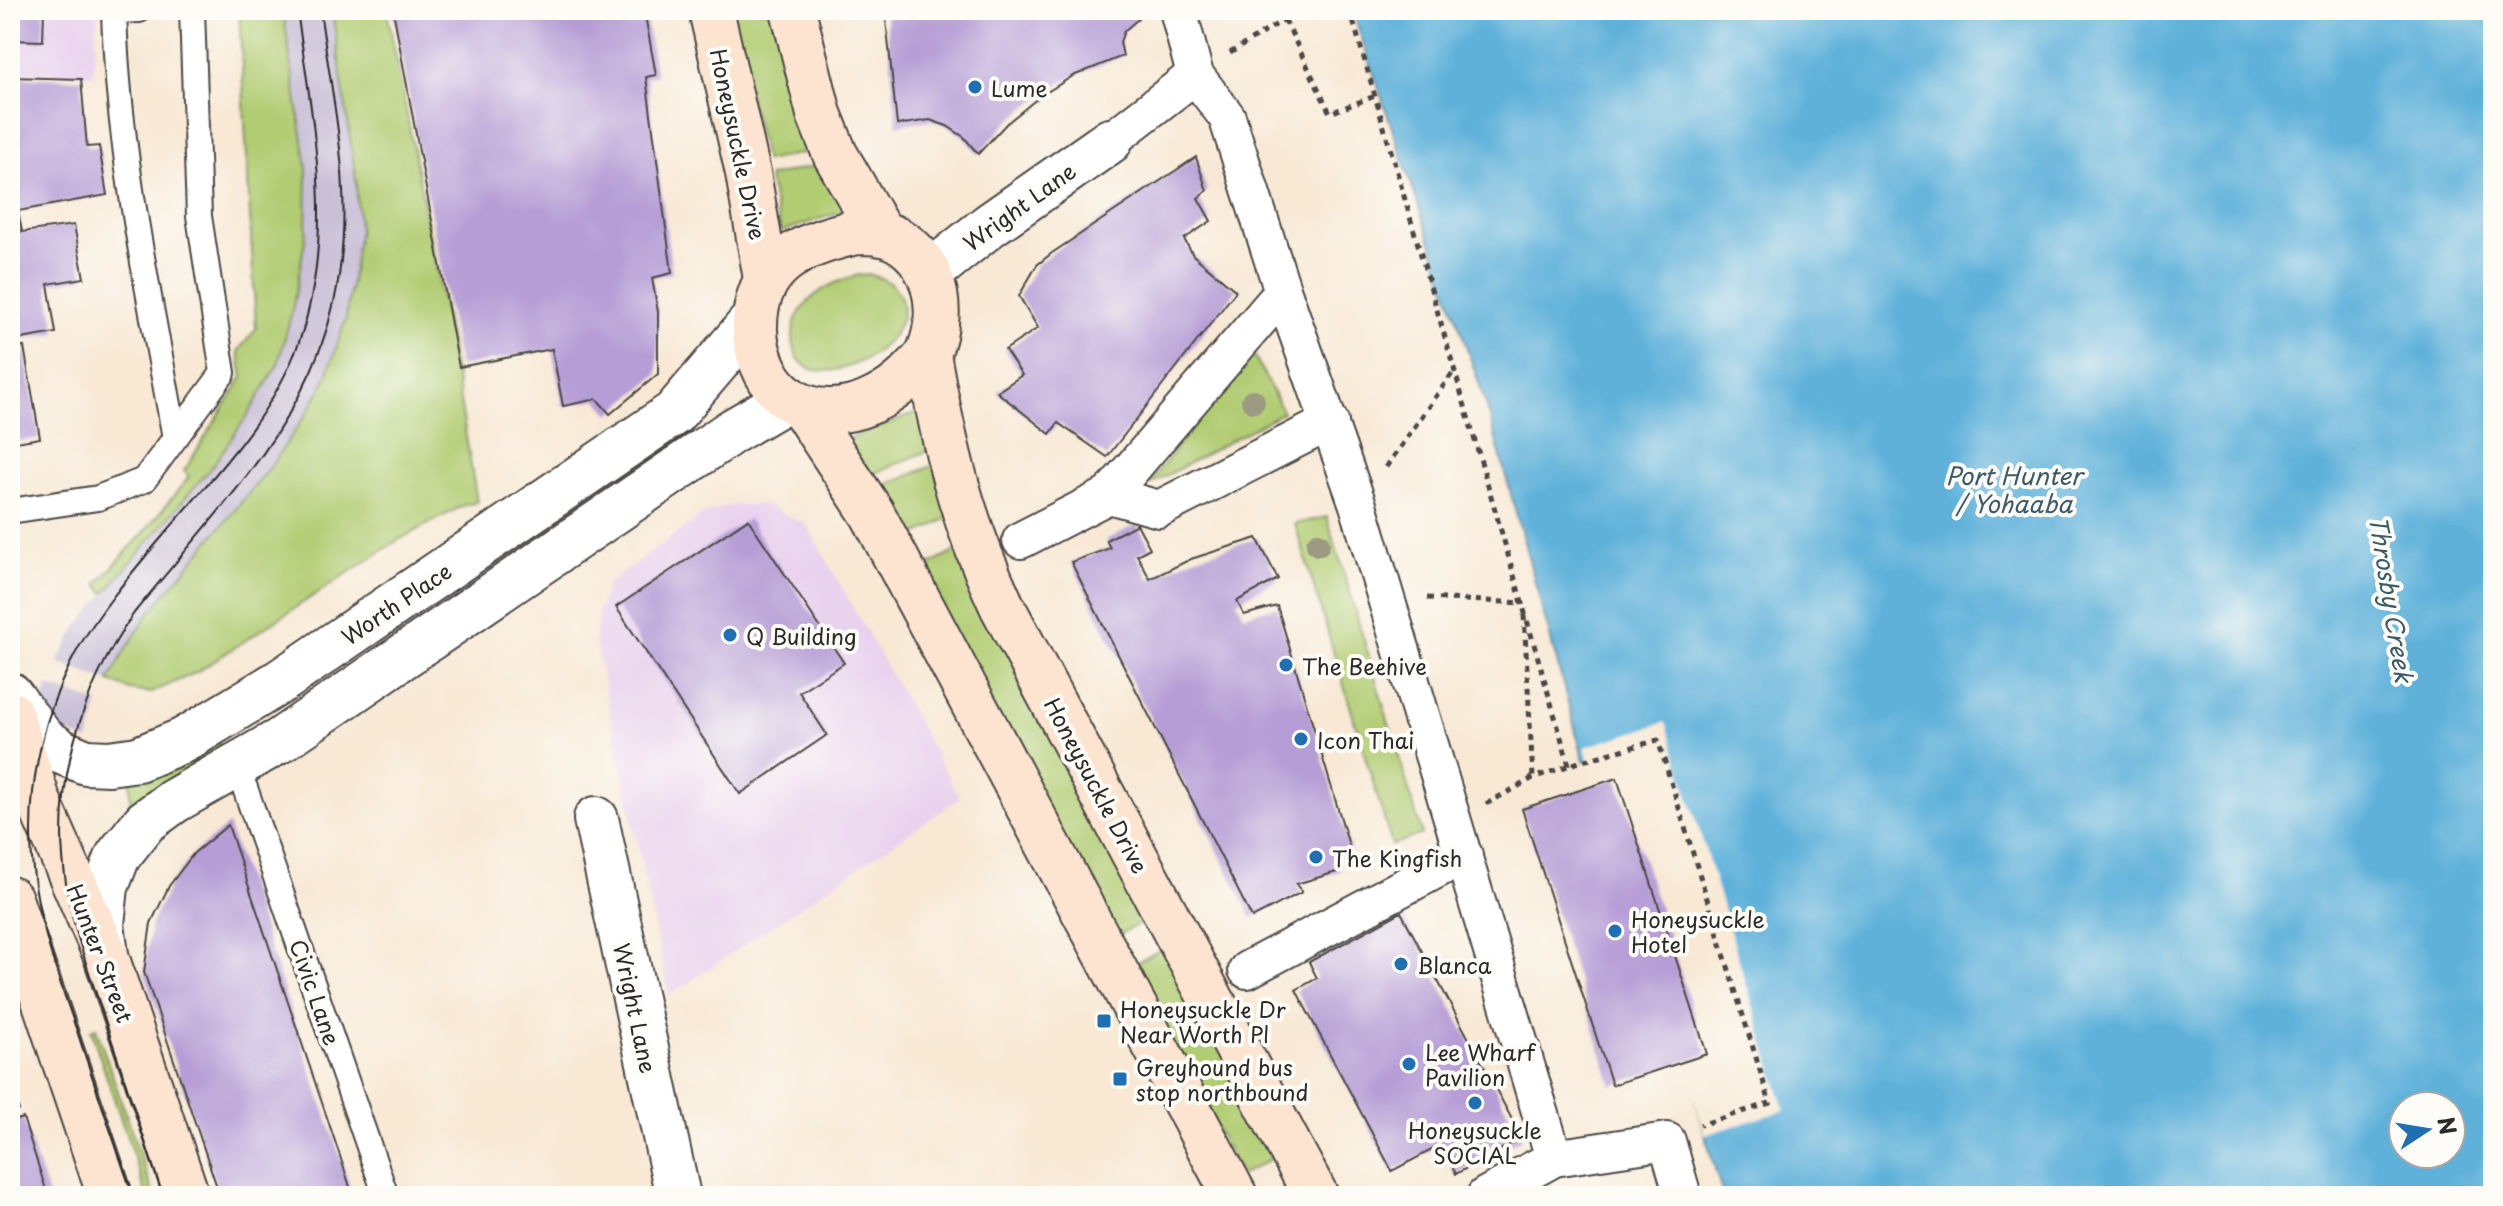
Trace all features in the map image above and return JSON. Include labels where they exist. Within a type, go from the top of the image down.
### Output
[{"type":"main road","name":"Honeysuckle Drive","points":[[711,10],[748,173],[760,299]]},
{"type":"main road","points":[[793,10],[819,114],[835,154],[881,234]]},
{"type":"main road","points":[[856,232],[881,234],[909,249],[930,273],[937,307],[935,332],[928,354],[905,381],[885,395],[840,411],[820,412],[780,392],[769,377],[760,358],[760,299],[776,267],[795,252],[824,239],[856,232]]},
{"type":"main road","name":"Honeysuckle Drive","points":[[928,354],[953,478],[981,561],[1002,606],[1316,1196]]},
{"type":"main road","points":[[795,401],[872,513],[1235,1196]]},
{"type":"main road","name":"Hunter Street","points":[[10,713],[38,800],[106,956],[187,1196]]},
{"type":"main road","points":[[10,899],[110,1196]]},
{"type":"street","points":[[1178,10],[1195,75],[1227,117],[1283,292],[1358,505],[1554,1158]]},
{"type":"street","points":[[1110,141],[1195,75]]},
{"type":"street","name":"Wright Lane","points":[[930,273],[990,225],[1110,141]]},
{"type":"street","points":[[1021,540],[1109,495],[1283,292]]},
{"type":"street","name":"Worth Place","points":[[10,695],[42,738],[62,752],[86,762],[130,761],[184,740],[281,681],[674,413],[760,299]]},
{"type":"street","points":[[106,956],[102,924],[106,887],[125,845],[156,813],[240,778],[355,691],[731,432],[795,401]]},
{"type":"street","points":[[1109,495],[1159,509],[1330,422]]},
{"type":"street","name":"Wright Lane","points":[[596,819],[678,1196]]},
{"type":"street","points":[[1247,970],[1458,838]]},
{"type":"street","points":[[1485,1196],[1554,1158],[1667,1141],[1683,1196]]},
{"type":"lane","points":[[139,10],[114,11],[116,80],[137,223],[175,438]]},
{"type":"lane","points":[[10,511],[98,498],[144,480],[223,373],[199,216],[192,10]]},
{"type":"lane","name":"Civic Lane","points":[[240,778],[386,1196]]},
{"type":"path","points":[[1195,75],[1300,10]]},
{"type":"path","points":[[1350,10],[1569,765]]},
{"type":"path","points":[[1285,20],[1330,113],[1375,96]]},
{"type":"path","points":[[1358,505],[1455,370]]},
{"type":"path","points":[[1385,596],[1523,603]]},
{"type":"path","points":[[1523,603],[1533,778]]},
{"type":"path","points":[[1458,838],[1533,778],[1658,740],[1770,1103],[1703,1124]]},
{"type":"shaded area","points":[[10,10],[98,10],[93,75],[10,72]]},
{"type":"shaded area","points":[[283,10],[332,10],[356,180],[359,231],[346,318],[326,378],[311,407],[269,469],[150,612],[109,681],[57,663],[78,626],[214,464],[251,410],[278,364],[293,307],[306,236],[307,168]]},
{"type":"shaded area","points":[[764,504],[807,525],[960,798],[669,996],[595,641],[598,612],[608,583],[705,513],[730,505]]},
{"type":"shaded area","points":[[48,686],[99,703],[88,741],[66,732],[39,710]]},
{"type":"green space","points":[[239,10],[283,10],[307,168],[306,235],[293,307],[278,364],[251,410],[214,464],[105,593],[97,584],[189,477],[184,471],[243,377],[238,351],[256,329]]},
{"type":"green space","points":[[332,10],[387,10],[477,502],[464,505],[400,539],[197,672],[151,693],[130,690],[109,681],[126,649],[150,612],[269,469],[311,407],[326,378],[346,318],[359,231],[356,180]]},
{"type":"green space","points":[[729,10],[778,10],[812,151],[765,161]]},
{"type":"green space","points":[[819,165],[849,209],[781,232],[768,177]]},
{"type":"green space","points":[[869,274],[893,286],[902,305],[901,321],[892,336],[880,349],[846,367],[828,371],[805,366],[796,354],[793,331],[805,306],[815,295],[841,280]]},
{"type":"green space","points":[[1252,351],[1283,412],[1147,486]]},
{"type":"green space","points":[[919,412],[928,451],[870,475],[841,442]]},
{"type":"green space","points":[[934,465],[950,517],[905,541],[878,488]]},
{"type":"green space","points":[[1327,517],[1422,834],[1392,845],[1295,524]]},
{"type":"green space","points":[[961,548],[1155,915],[1115,937],[920,570]]},
{"type":"green space","points":[[215,736],[224,751],[168,780],[130,807],[130,780]]},
{"type":"green space","points":[[1171,944],[1282,1153],[1241,1175],[1130,966]]},
{"type":"green space","points":[[96,1028],[154,1196],[147,1196],[91,1030]]},
{"type":"water","name":"Port Hunter / Yohaaba","points":[[1352,10],[2493,10],[2493,1196],[1723,1196],[1695,1100],[1721,1082],[1615,751],[1584,761],[1487,407]]},
{"type":"pier","points":[[1666,722],[1785,1110],[1705,1135],[1693,1096],[1717,1080],[1613,756],[1589,763],[1585,747]]},
{"type":"building","points":[[10,10],[44,10],[43,41],[10,40]]},
{"type":"building","points":[[393,10],[644,10],[656,75],[646,77],[672,273],[652,278],[658,312],[658,374],[610,414],[597,399],[563,406],[552,349],[459,367]]},
{"type":"building","name":"Lume","points":[[885,10],[1135,10],[1138,19],[1124,31],[1120,42],[1123,56],[1073,76],[1039,97],[1006,124],[978,154],[964,137],[947,126],[930,120],[897,125]]},
{"type":"building","points":[[10,77],[81,79],[87,147],[99,146],[107,195],[18,211],[22,232],[74,225],[84,278],[48,284],[56,333],[10,341]]},
{"type":"building","points":[[1196,157],[1207,191],[1198,198],[1211,221],[1184,239],[1193,255],[1236,291],[1107,457],[1058,423],[1050,434],[997,392],[1022,375],[1005,350],[1038,328],[1019,296],[1037,265],[1052,253]]},
{"type":"building","points":[[24,347],[40,438],[10,443],[10,349]]},
{"type":"building","name":"Q Building","points":[[748,519],[844,663],[799,692],[827,735],[740,794],[616,607]]},
{"type":"building","points":[[1137,524],[1150,548],[1137,555],[1150,579],[1191,559],[1257,538],[1278,579],[1237,601],[1244,615],[1277,606],[1351,852],[1335,857],[1340,871],[1296,884],[1302,892],[1252,918],[1071,562],[1110,548],[1106,540]]},
{"type":"building","name":"Honeysuckle Hotel","points":[[1617,778],[1707,1054],[1612,1085],[1522,809]]},
{"type":"building","points":[[228,825],[353,1196],[220,1196],[144,972],[151,923],[169,886],[194,853]]},
{"type":"building","name":"Lee Wharf Pavilion","points":[[1401,912],[1522,1138],[1456,1174],[1441,1145],[1392,1171],[1296,990],[1317,978],[1309,962]]},
{"type":"building","points":[[10,1083],[19,1110],[10,1113]]},
{"type":"building","points":[[23,1118],[48,1196],[10,1196],[10,1122]]},
{"type":"tram line","points":[[133,1196],[45,932],[32,856],[34,787],[47,723],[79,646],[125,581],[240,445],[273,396],[299,342],[317,260],[319,218],[314,135],[297,10]]},
{"type":"tram line","points":[[163,1196],[73,919],[62,847],[67,776],[85,708],[115,643],[134,613],[215,516],[284,423],[310,373],[330,319],[341,259],[343,191],[337,123],[320,10]]},
{"type":"place","name":"Lume","points":[[975,87]]},
{"type":"place","name":"Q Building","points":[[730,635]]},
{"type":"place","name":"The Beehive","points":[[1286,665]]},
{"type":"place","name":"Icon Thai","points":[[1301,739]]},
{"type":"place","name":"The Kingfish","points":[[1316,857]]},
{"type":"place","name":"Honeysuckle Hotel","points":[[1615,931]]},
{"type":"place","name":"Blanca","points":[[1401,964]]},
{"type":"place","name":"Honeysuckle Dr Near Worth Pl","points":[[1104,1021]]},
{"type":"place","name":"Lee Wharf Pavilion","points":[[1409,1064]]},
{"type":"place","name":"Greyhound bus stop northbound","points":[[1120,1079]]},
{"type":"place","name":"Honeysuckle SOCIAL","points":[[1475,1103]]},
{"type":"water label","name":"Throsby Creek","points":[[2392,599]]}]
